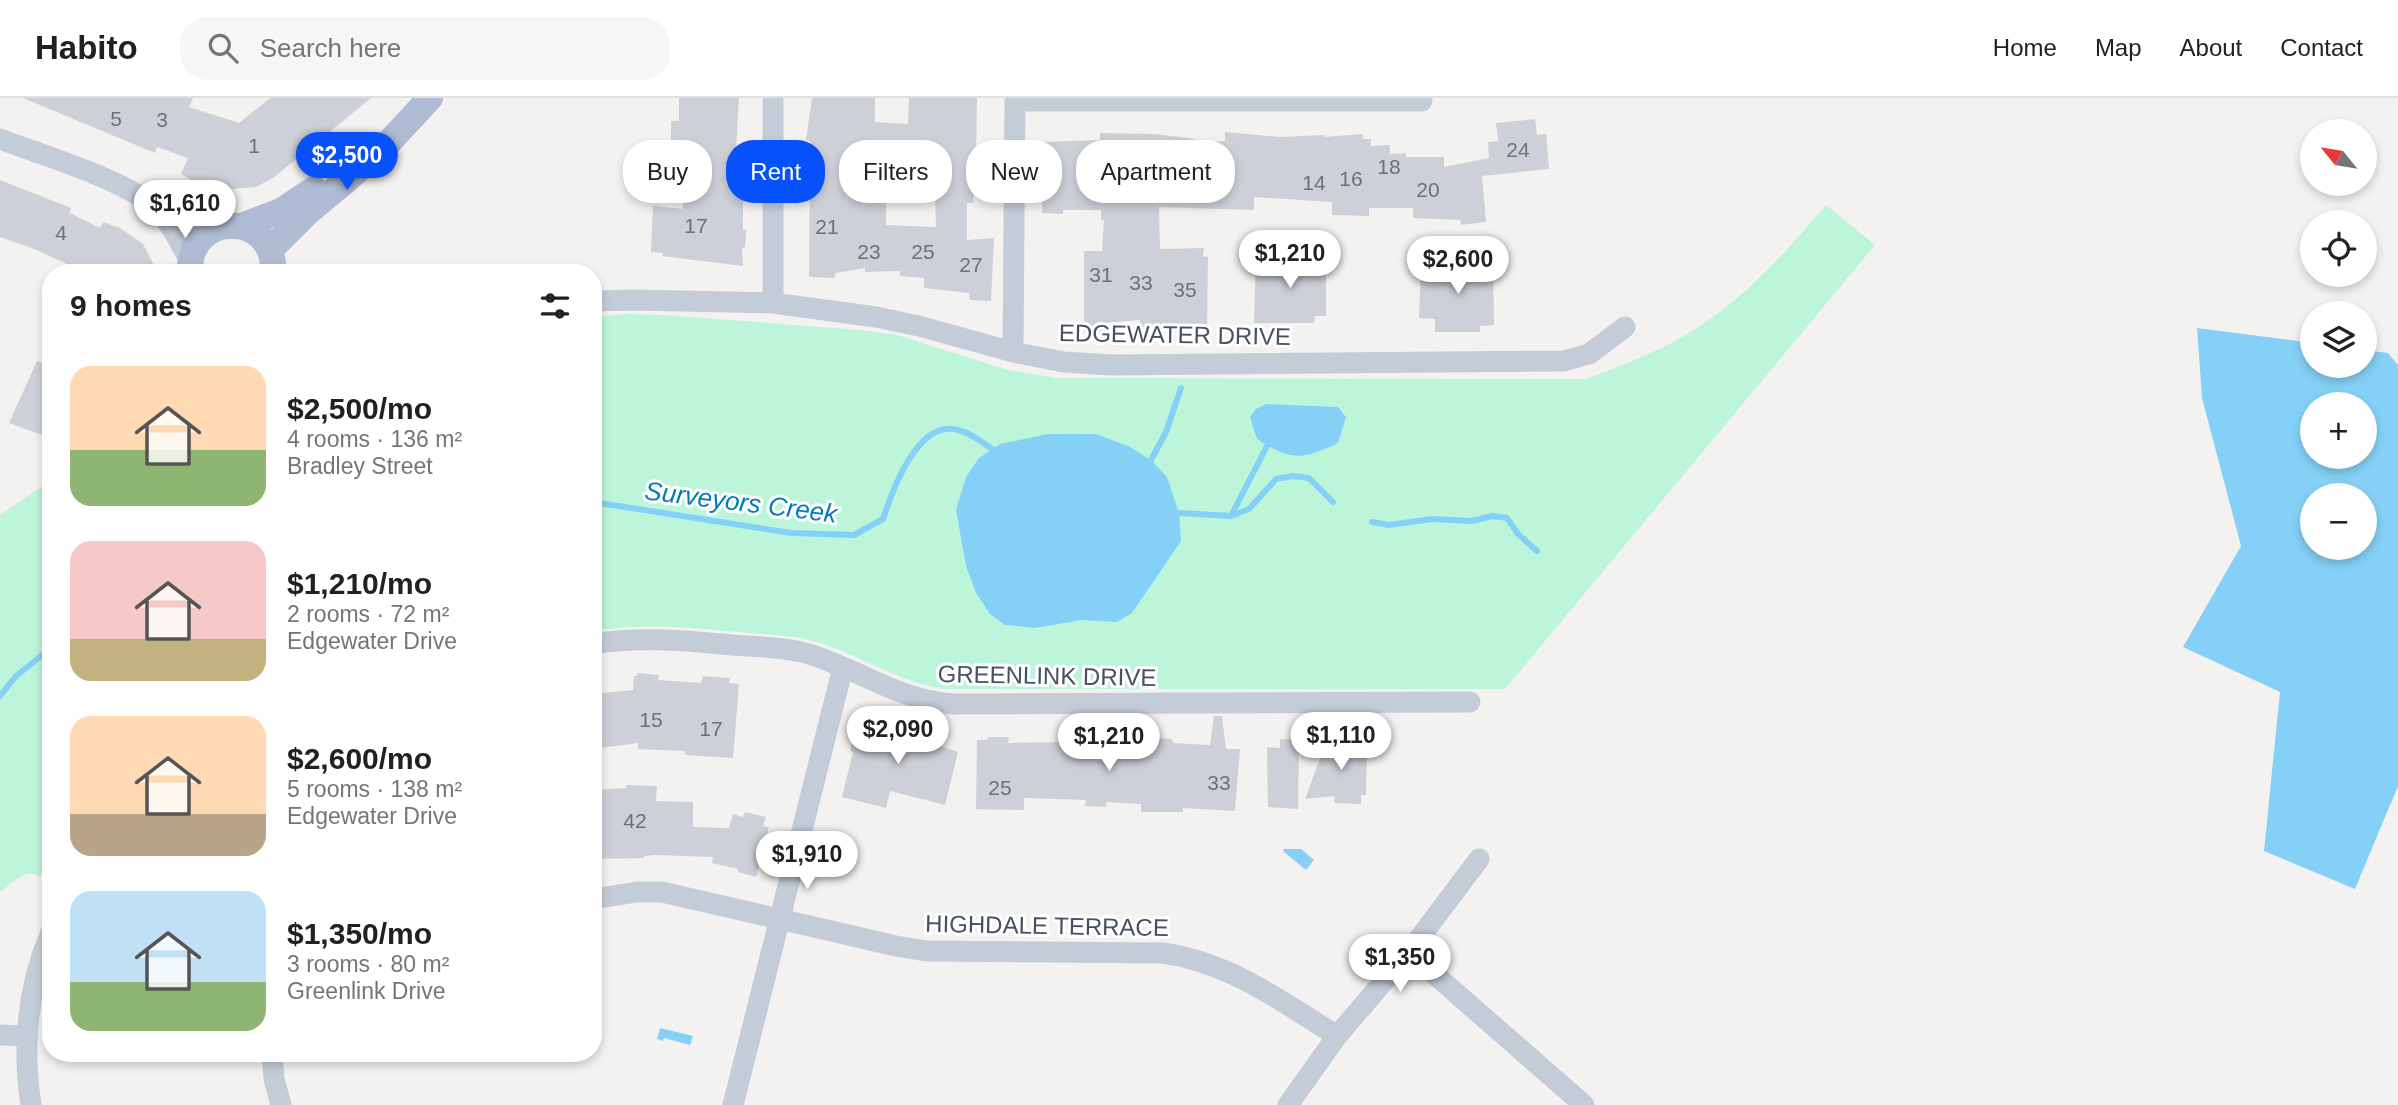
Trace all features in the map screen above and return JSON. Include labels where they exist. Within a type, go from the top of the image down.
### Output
[{"type":"main road","points":[[191,264],[200,240],[281,211],[313,190],[382,130],[411,98]]},
{"type":"main road","points":[[274,264],[307,213],[380,152],[430,98]]},
{"type":"main road","points":[[231,227],[261,237],[272,264]]},
{"type":"street","points":[[773,98],[773,303]]},
{"type":"street","points":[[1013,352],[1015,100],[1422,101]]},
{"type":"street","points":[[0,139],[112,182],[146,201],[160,212],[188,264]]},
{"type":"street","points":[[160,212],[231,227]]},
{"type":"street","name":"EDGEWATER DRIVE","points":[[602,301],[773,303],[876,317],[1013,352],[1064,362],[1111,365],[1564,361],[1589,354],[1625,327]]},
{"type":"street","name":"GREENLINK DRIVE","points":[[602,643],[668,639],[774,648],[808,654],[913,698],[953,704],[1470,702]]},
{"type":"street","points":[[733,1105],[843,667]]},
{"type":"street","points":[[1288,1105],[1336,1035],[1409,952],[1479,859]]},
{"type":"street","name":"HIGHDALE TERRACE","points":[[602,898],[637,892],[662,892],[926,951],[1171,954],[1193,959],[1250,981],[1336,1035]]},
{"type":"street","points":[[1409,952],[1558,1097],[1584,1105]]},
{"type":"street","points":[[31,1105],[26,1036],[35,980],[42,959]]},
{"type":"street","points":[[0,1035],[26,1036]]},
{"type":"street","points":[[273,1062],[281,1105]]},
{"type":"green space","points":[[1826,205],[1875,245],[1505,689],[945,689],[914,682],[826,645],[793,637],[665,627],[602,630],[602,317],[624,314],[665,315],[860,330],[897,335],[1008,370],[1056,378],[1586,379],[1660,348],[1705,323],[1743,293],[1794,242]]},
{"type":"green space","points":[[42,486],[42,873],[40,876],[24,875],[0,892],[0,515]]},
{"type":"water","points":[[2197,328],[2300,341],[2300,378],[2377,378],[2377,352],[2388,353],[2398,365],[2398,786],[2355,889],[2264,851],[2280,692],[2183,647],[2241,546],[2202,398]]},
{"type":"water","points":[[1266,404],[1338,407],[1346,417],[1338,443],[1315,453],[1297,456],[1269,446],[1257,439],[1250,417],[1256,409]]},
{"type":"water","points":[[1048,434],[1096,434],[1130,447],[1151,460],[1167,477],[1179,513],[1181,541],[1132,613],[1117,622],[1082,620],[1035,628],[1005,625],[990,614],[976,593],[966,566],[956,510],[966,477],[979,458],[1000,444]]},
{"type":"water","points":[[1301,849],[1314,860],[1306,870],[1283,851]]},
{"type":"water","points":[[660,1028],[693,1036],[690,1045],[664,1038],[663,1041],[657,1039]]},
{"type":"building","points":[[23,98],[193,98],[189,107],[239,123],[270,98],[371,98],[273,178],[256,187],[216,190],[181,174],[188,158],[157,147],[155,153]]},
{"type":"building","points":[[679,98],[739,98],[737,140],[726,140],[726,203],[743,203],[743,230],[746,230],[745,247],[742,248],[743,266],[662,256],[663,253],[651,252],[653,206],[683,209],[683,203],[712,203],[712,140],[671,140],[671,121],[679,121]]},
{"type":"building","points":[[812,98],[875,98],[875,122],[908,124],[909,98],[977,98],[976,140],[966,140],[967,240],[994,238],[991,301],[970,300],[969,293],[924,288],[924,278],[900,276],[900,271],[865,272],[865,268],[836,273],[834,278],[809,277],[810,203],[825,203],[825,140],[806,140]]},
{"type":"building","points":[[1535,119],[1537,135],[1546,134],[1549,169],[1482,176],[1486,222],[1461,225],[1460,220],[1413,218],[1413,208],[1369,208],[1369,216],[1332,215],[1332,202],[1254,197],[1254,210],[1159,207],[1160,249],[1204,248],[1203,256],[1208,257],[1207,334],[1179,332],[1179,326],[1140,327],[1140,320],[1104,323],[1104,331],[1084,331],[1084,251],[1102,251],[1104,220],[1101,220],[1101,210],[1042,213],[1042,203],[1062,203],[1062,141],[1076,141],[1076,203],[1235,203],[1235,140],[1225,140],[1225,132],[1281,137],[1363,134],[1363,139],[1371,139],[1371,146],[1390,145],[1390,154],[1406,153],[1406,157],[1444,157],[1444,167],[1489,158],[1488,142],[1498,141],[1496,123]]},
{"type":"building","points":[[1100,133],[1156,134],[1195,139],[1100,140]]},
{"type":"building","points":[[0,180],[71,208],[70,213],[100,228],[103,222],[120,228],[143,244],[153,264],[67,264],[0,237]]},
{"type":"building","points":[[1256,256],[1326,259],[1326,316],[1315,316],[1314,323],[1254,323]]},
{"type":"building","points":[[1421,265],[1493,265],[1494,325],[1480,326],[1480,332],[1435,332],[1435,319],[1419,318]]},
{"type":"building","points":[[37,361],[42,363],[42,435],[9,423]]},
{"type":"building","points":[[638,673],[659,675],[658,680],[701,683],[703,676],[730,678],[729,683],[739,684],[733,758],[685,755],[685,751],[638,749],[638,743],[602,748],[602,693],[633,690],[634,676]]},
{"type":"building","points":[[1214,716],[1222,716],[1226,749],[1240,749],[1235,811],[1183,808],[1183,812],[1141,812],[1141,804],[1106,802],[1106,807],[1085,806],[1086,800],[1024,798],[1024,810],[976,809],[977,740],[1009,737],[1008,743],[1066,742],[1066,738],[1090,735],[1106,736],[1106,740],[1112,740],[1113,744],[1153,744],[1153,738],[1172,739],[1173,743],[1210,745]]},
{"type":"building","points":[[860,723],[877,727],[878,723],[938,740],[937,745],[958,752],[945,805],[890,791],[886,808],[842,797],[853,752],[850,751],[855,734],[858,735]]},
{"type":"building","points":[[1346,738],[1367,739],[1366,795],[1361,795],[1361,804],[1334,803],[1335,796],[1305,799],[1326,742],[1346,743]]},
{"type":"building","points":[[1280,739],[1299,740],[1298,809],[1268,807],[1267,747],[1280,748]]},
{"type":"building","points":[[627,785],[657,786],[656,801],[693,802],[693,827],[729,828],[733,814],[743,817],[745,812],[766,817],[763,826],[769,827],[756,877],[738,872],[738,869],[712,863],[713,857],[655,855],[644,858],[602,859],[602,789],[626,788]]},
{"type":"waterway","points":[[1151,460],[1166,432],[1181,388]]},
{"type":"waterway","name":"Surveyors Creek","points":[[602,503],[791,533],[854,535],[883,519],[900,475],[919,446],[931,435],[944,429],[958,430],[972,435],[992,449]]},
{"type":"waterway","points":[[1231,516],[1267,446]]},
{"type":"waterway","points":[[1179,513],[1231,516],[1249,509],[1276,479],[1293,476],[1309,478],[1333,502]]},
{"type":"waterway","points":[[1372,522],[1389,525],[1432,519],[1471,521],[1493,516],[1507,518],[1518,534],[1537,551]]},
{"type":"waterway","name":"Surveyors Creek","points":[[0,696],[16,676],[42,655]]}]
